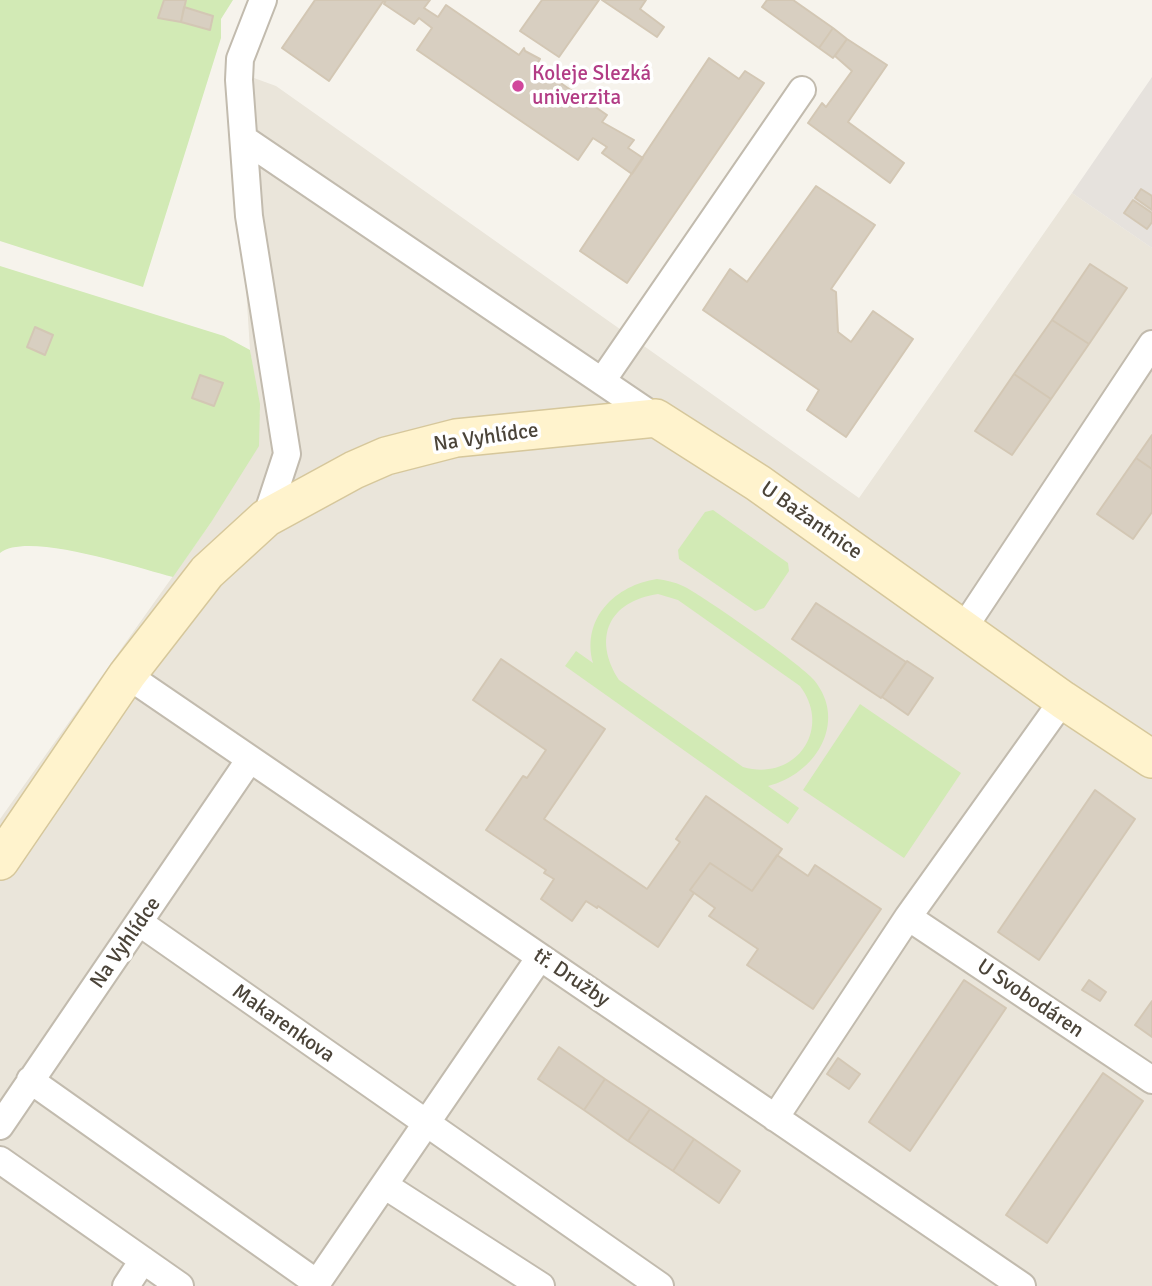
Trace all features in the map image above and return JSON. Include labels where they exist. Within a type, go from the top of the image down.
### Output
[{"type":"street","name":"Na Vyhlídce","points":[[263,0],[240,59],[249,216],[287,454],[266,518]]},
{"type":"street","points":[[602,381],[802,90]]},
{"type":"street","points":[[244,139],[656,418]]},
{"type":"street","points":[[963,629],[1152,344]]},
{"type":"street","name":"Na Vyhlídce","points":[[0,861],[127,675],[207,572],[266,518],[354,470],[386,456],[456,438],[656,418]]},
{"type":"street","name":"U Bažantnice","points":[[656,418],[758,483],[1063,700],[1152,759]]},
{"type":"street","name":"tř. Družby","points":[[127,675],[1016,1284]]},
{"type":"street","points":[[775,1118],[908,917],[1063,700]]},
{"type":"street","name":"Na Vyhlídce","points":[[0,1126],[250,759]]},
{"type":"street","name":"U Svobodáren","points":[[908,917],[1152,1080]]},
{"type":"street","name":"Makarenkova","points":[[140,923],[660,1286]]},
{"type":"street","points":[[30,1080],[316,1285],[540,957]]},
{"type":"street","points":[[0,1160],[180,1286]]},
{"type":"street","points":[[384,1185],[541,1286]]},
{"type":"street","points":[[126,1286],[143,1261]]},
{"type":"shaded area","points":[[232,70],[276,86],[859,498],[1072,193],[1152,248],[1152,1286],[0,1286],[0,819],[210,524],[260,413],[250,350]]},
{"type":"shaded area","points":[[1152,77],[1152,248],[1072,193]]},
{"type":"green space","points":[[0,0],[233,0],[221,19],[221,38],[143,287],[0,241]]},
{"type":"green space","points":[[0,266],[224,336],[250,350],[260,404],[259,446],[173,577],[83,553],[57,549],[14,547],[0,553]]},
{"type":"green space","points":[[713,510],[788,563],[789,571],[764,608],[755,611],[679,559],[678,550],[705,512]]},
{"type":"green space","points":[[664,580],[694,592],[806,672],[824,696],[828,713],[827,730],[821,745],[800,771],[768,786],[799,808],[788,824],[565,666],[576,651],[593,663],[592,632],[597,618],[616,596],[642,582]],"holes":[[[658,594],[678,600],[800,686],[809,703],[812,719],[810,735],[793,760],[762,770],[743,767],[619,680],[607,650],[610,624],[617,613],[627,604]]]},
{"type":"green space","points":[[860,704],[961,773],[904,858],[803,790]]},
{"type":"building","points":[[164,0],[186,0],[181,22],[158,18]]},
{"type":"building","points":[[315,0],[384,0],[329,81],[282,48]]},
{"type":"building","points":[[386,0],[430,0],[424,8],[438,17],[446,5],[519,55],[524,48],[540,59],[536,66],[607,115],[602,122],[634,140],[628,148],[643,158],[632,174],[602,153],[607,147],[593,138],[578,160],[417,50],[432,28],[419,18],[414,24],[384,4]]},
{"type":"building","points":[[542,0],[599,0],[559,57],[520,31]]},
{"type":"building","points":[[602,0],[646,0],[640,9],[664,27],[657,37]]},
{"type":"building","points":[[767,0],[793,0],[833,28],[819,48],[762,7]]},
{"type":"building","points":[[184,7],[213,16],[210,30],[181,22]]},
{"type":"building","points":[[833,28],[847,39],[833,58],[819,48]]},
{"type":"building","points":[[847,39],[887,65],[848,122],[904,163],[890,183],[808,123],[822,103],[826,107],[852,71],[835,56]]},
{"type":"building","points":[[709,58],[739,79],[745,71],[764,83],[627,283],[580,251]]},
{"type":"building","points":[[816,186],[875,225],[831,289],[836,292],[838,332],[851,342],[873,311],[913,339],[846,437],[807,410],[819,390],[703,310],[730,269],[747,282]]},
{"type":"building","points":[[1141,189],[1152,196],[1152,210],[1135,198]]},
{"type":"building","points":[[1133,200],[1152,213],[1152,222],[1147,229],[1124,213]]},
{"type":"building","points":[[1090,264],[1127,288],[1089,344],[1052,320]]},
{"type":"building","points":[[1052,320],[1089,344],[1051,399],[1014,374]]},
{"type":"building","points":[[35,327],[53,335],[45,355],[27,347]]},
{"type":"building","points":[[1014,374],[1051,399],[1012,455],[975,431]]},
{"type":"building","points":[[200,375],[223,383],[214,406],[192,398]]},
{"type":"building","points":[[1152,435],[1152,469],[1136,458]]},
{"type":"building","points":[[1136,458],[1152,469],[1152,512],[1133,539],[1097,514]]},
{"type":"building","points":[[816,603],[906,662],[881,698],[792,639]]},
{"type":"building","points":[[501,659],[605,729],[544,819],[647,889],[680,842],[676,839],[706,796],[782,849],[752,891],[710,863],[690,890],[694,893],[658,947],[598,906],[597,908],[586,901],[572,921],[541,899],[554,879],[544,873],[546,870],[486,830],[523,776],[527,778],[546,750],[473,700]]},
{"type":"building","points":[[907,661],[933,678],[908,715],[882,697]]},
{"type":"building","points":[[1095,790],[1135,819],[1039,960],[998,932]]},
{"type":"building","points":[[777,855],[808,876],[815,865],[881,909],[813,1009],[747,965],[758,949],[709,916],[715,908],[690,890],[710,863],[752,891]]},
{"type":"building","points":[[964,980],[1006,1008],[910,1151],[869,1122]]},
{"type":"building","points":[[1089,980],[1106,992],[1100,1001],[1082,990]]},
{"type":"building","points":[[1152,1001],[1152,1037],[1135,1025]]},
{"type":"building","points":[[559,1047],[605,1079],[584,1110],[538,1079]]},
{"type":"building","points":[[838,1058],[860,1074],[849,1089],[827,1074]]},
{"type":"building","points":[[1103,1073],[1143,1101],[1047,1243],[1006,1215]]},
{"type":"building","points":[[605,1079],[650,1109],[628,1141],[584,1110]]},
{"type":"building","points":[[650,1109],[694,1139],[673,1171],[628,1141]]},
{"type":"building","points":[[694,1139],[740,1171],[719,1203],[673,1171]]},
{"type":"place","name":"Koleje Slezká univerzita","points":[[518,86]]}]
